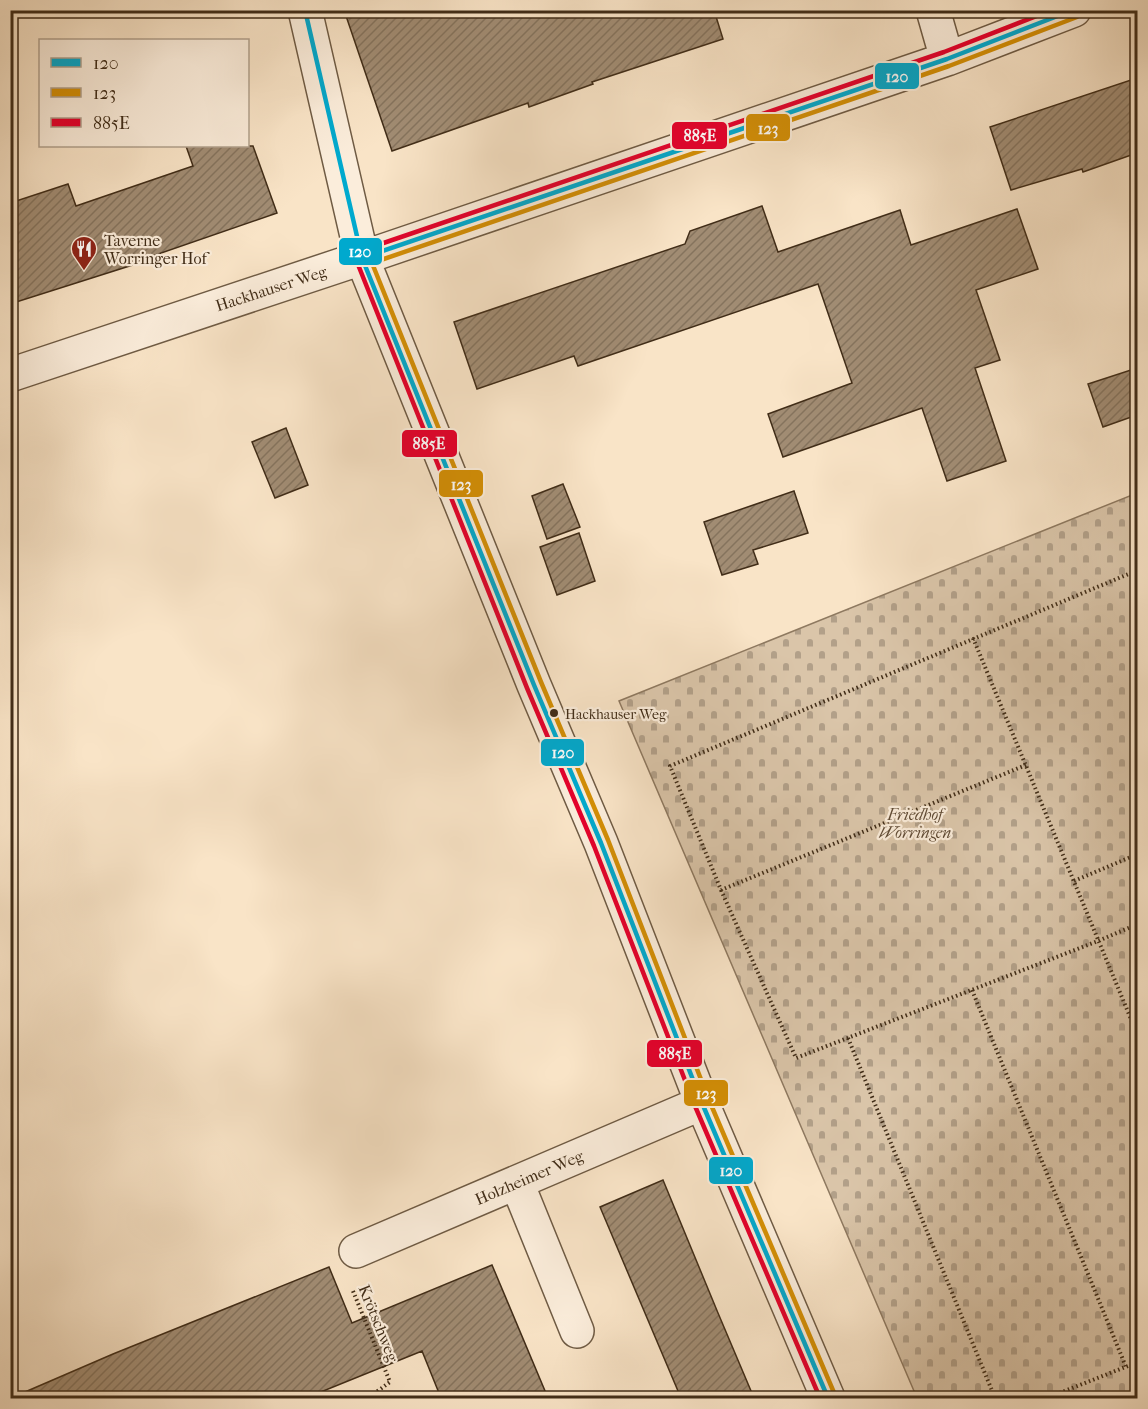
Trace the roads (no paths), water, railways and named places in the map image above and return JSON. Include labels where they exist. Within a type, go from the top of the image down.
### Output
[{"type":"street","points":[[305,10],[362,258],[429,427],[602,843],[702,1104],[828,1398]]},
{"type":"street","points":[[933,10],[947,59]]},
{"type":"street","name":"Hackhauser Weg","points":[[10,375],[947,59],[1074,10]]},
{"type":"street","name":"Holzheimer Weg","points":[[356,1251],[702,1104]]},
{"type":"street","points":[[517,1183],[577,1331]]},
{"type":"place","name":"Taverne Worringer Hof","points":[[84,272]]},
{"type":"place","name":"Hackhauser Weg","points":[[554,713]]},
{"type":"park label","name":"Friedhof Worringen","points":[[915,823]]}]
